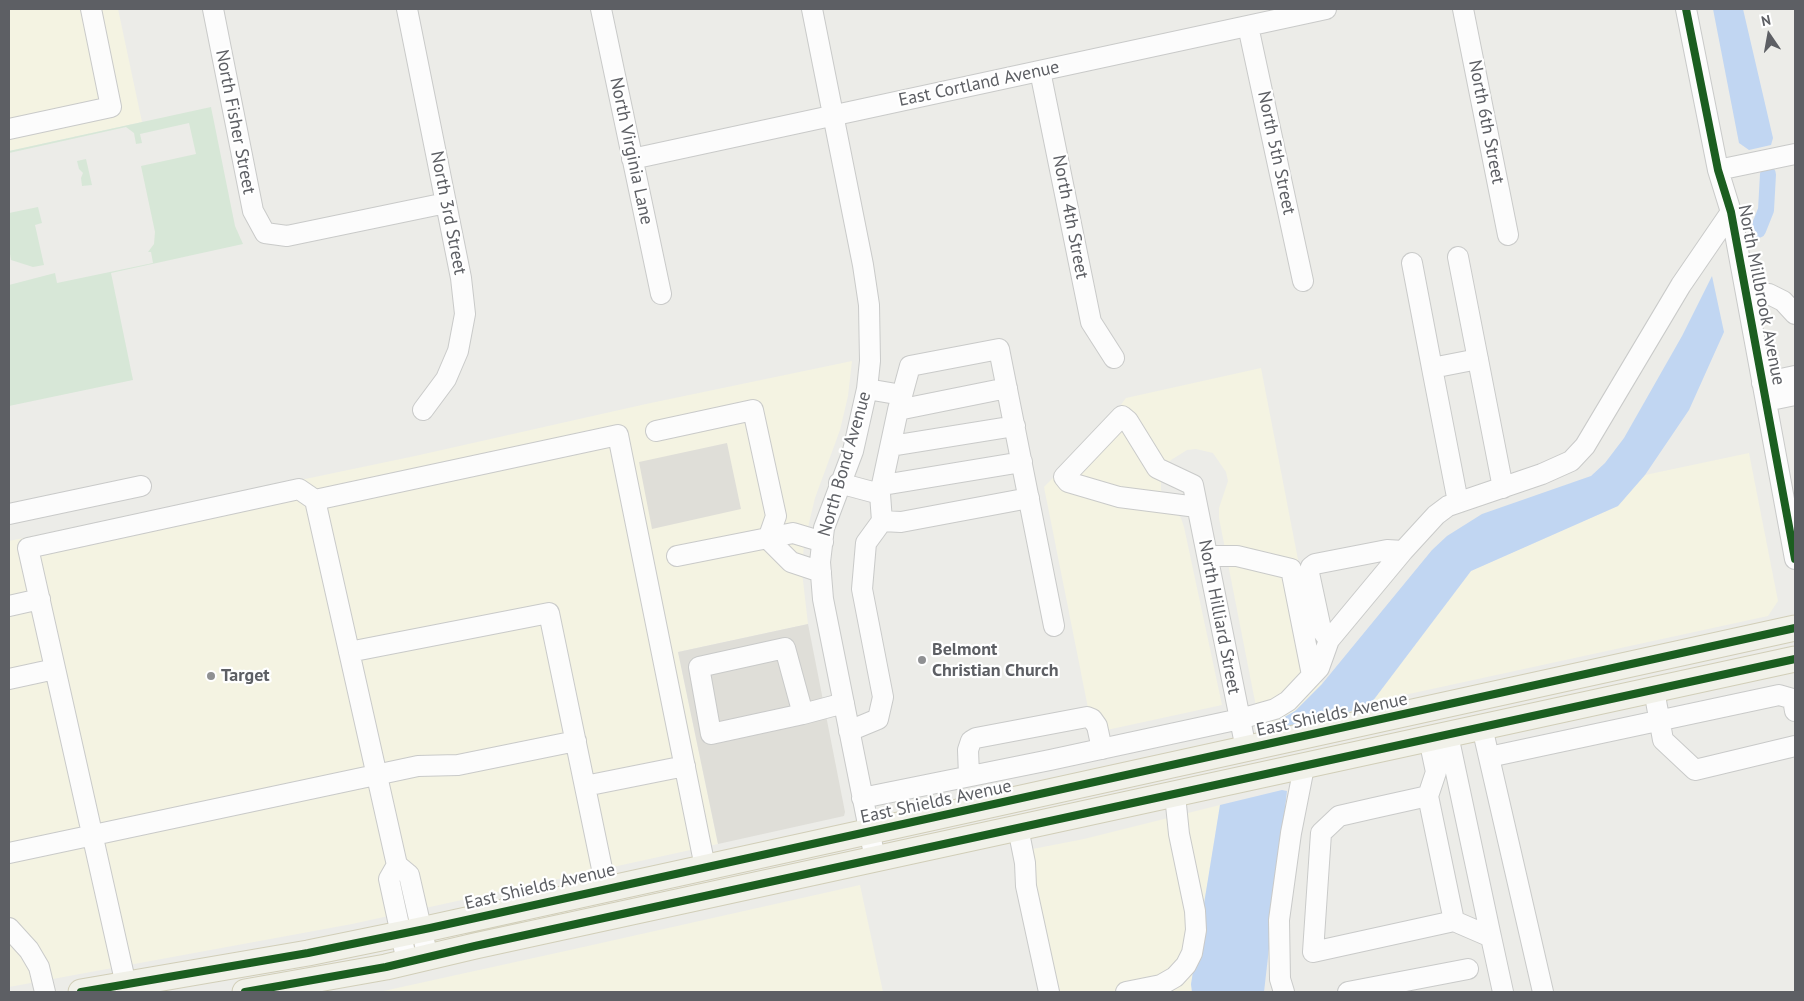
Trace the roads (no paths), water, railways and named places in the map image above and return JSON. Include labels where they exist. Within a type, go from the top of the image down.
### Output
[{"type":"main road","name":"East Shields Avenue","points":[[81,992],[411,931],[1448,706],[1795,628]]},
{"type":"main road","points":[[245,992],[418,960],[1795,659]]},
{"type":"main road","points":[[1304,767],[1307,757],[1315,751],[1411,729],[1448,706]]},
{"type":"main road","points":[[1175,795],[1185,779],[1228,769],[1243,757],[1246,749]]},
{"type":"street","points":[[9,129],[110,107],[91,9]]},
{"type":"street","name":"North Fisher Street","points":[[213,9],[253,211],[265,233],[287,236],[446,203]]},
{"type":"street","name":"North 3rd Street","points":[[407,9],[461,278],[465,314],[458,351],[446,379],[424,410]]},
{"type":"street","name":"North Virginia Lane","points":[[601,9],[661,294]]},
{"type":"street","name":"North Bond Avenue","points":[[812,9],[868,297],[870,362],[867,389],[853,451],[839,483],[824,528],[821,572],[823,599],[875,859]]},
{"type":"street","name":"East Cortland Avenue","points":[[632,159],[1326,9]]},
{"type":"street","name":"North 6th Street","points":[[1463,9],[1508,235]]},
{"type":"street","name":"North Millbrook Avenue","points":[[1686,9],[1718,170],[1731,212],[1764,392],[1790,497],[1795,559]]},
{"type":"street","name":"North 5th Street","points":[[1248,26],[1303,280]]},
{"type":"street","name":"North 4th Street","points":[[1040,71],[1091,322],[1114,358]]},
{"type":"street","points":[[1718,170],[1795,154]]},
{"type":"street","points":[[862,798],[1240,719],[1260,714],[1282,705],[1319,668],[1329,640],[1402,551],[1442,510],[1458,502],[1503,488],[1571,461],[1584,446],[1681,285],[1731,212]]},
{"type":"street","points":[[1458,257],[1503,488]]},
{"type":"street","points":[[1412,263],[1458,502]]},
{"type":"street","points":[[1746,297],[1769,294],[1783,301],[1795,314]]},
{"type":"street","points":[[849,731],[878,719],[882,698],[862,589],[866,543],[882,521],[881,489],[910,366],[999,349],[1054,626]]},
{"type":"street","points":[[1432,368],[1478,359]]},
{"type":"street","points":[[1764,392],[1795,376]]},
{"type":"street","points":[[867,389],[900,403],[1007,388]]},
{"type":"street","points":[[1764,392],[1795,395]]},
{"type":"street","points":[[656,431],[753,410],[776,516],[768,539]]},
{"type":"street","name":"North Hilliard Street","points":[[1197,507],[1119,497],[1068,482],[1064,477],[1122,416],[1128,421],[1157,468],[1193,485],[1246,749]]},
{"type":"street","points":[[891,446],[1015,426]]},
{"type":"street","points":[[315,500],[618,435],[705,867]]},
{"type":"street","points":[[839,483],[881,489],[1022,462]]},
{"type":"street","points":[[9,514],[141,486]]},
{"type":"street","points":[[126,985],[28,548],[299,489],[315,500],[397,866],[409,874],[411,931],[418,960]]},
{"type":"street","points":[[882,521],[901,522],[1029,498]]},
{"type":"street","points":[[677,556],[793,533],[822,542]]},
{"type":"street","points":[[768,539],[791,562],[821,572]]},
{"type":"street","points":[[1329,640],[1321,629],[1309,573],[1310,567],[1316,564],[1388,550],[1402,551]]},
{"type":"street","points":[[1208,556],[1237,556],[1291,569],[1312,675]]},
{"type":"street","points":[[9,606],[40,599]]},
{"type":"street","points":[[349,652],[549,612],[606,888]]},
{"type":"street","points":[[803,714],[785,648],[698,667],[711,734],[803,714],[844,703]]},
{"type":"street","points":[[9,679],[55,669]]},
{"type":"street","points":[[1654,690],[1663,740],[1695,770],[1795,746]]},
{"type":"street","points":[[1489,757],[1659,719],[1779,695],[1793,699],[1795,711]]},
{"type":"street","points":[[970,776],[969,744],[976,738],[1087,717],[1092,719],[1097,726],[1102,749]]},
{"type":"street","points":[[1482,727],[1543,992]]},
{"type":"street","points":[[1438,737],[1436,772],[1428,796],[1454,921]]},
{"type":"street","points":[[1438,737],[1504,992]]},
{"type":"street","points":[[9,853],[418,766],[458,765],[576,741]]},
{"type":"street","points":[[585,786],[684,766]]},
{"type":"street","points":[[1284,992],[1280,979],[1279,920],[1304,767]]},
{"type":"street","points":[[1126,992],[1161,986],[1174,986],[1192,952],[1196,930],[1195,911],[1178,834],[1175,795]]},
{"type":"street","points":[[1428,796],[1339,816],[1322,833],[1313,952],[1454,921],[1491,937]]},
{"type":"street","points":[[1295,816],[1322,833]]},
{"type":"street","points":[[1018,828],[1026,863],[1026,886],[1048,992]]},
{"type":"street","points":[[9,928],[16,945],[39,967],[45,992]]},
{"type":"street","points":[[1348,992],[1468,969]]},
{"type":"water","points":[[1713,9],[1743,9],[1773,138],[1771,145],[1749,150],[1739,143]]},
{"type":"water","points":[[1712,276],[1724,332],[1689,410],[1645,475],[1618,506],[1471,571],[1372,702],[1342,715],[1266,733],[1260,727],[1279,720],[1295,711],[1322,684],[1432,550],[1447,536],[1482,514],[1591,476],[1605,463],[1624,438],[1682,336]]},
{"type":"water","points":[[1282,790],[1287,791],[1264,992],[1192,992],[1191,984],[1220,805]]},
{"type":"waterway","points":[[1758,230],[1766,210],[1768,174]]},
{"type":"place","name":"Belmont Christian Church","points":[[922,660]]},
{"type":"place","name":"Target","points":[[211,676]]}]
